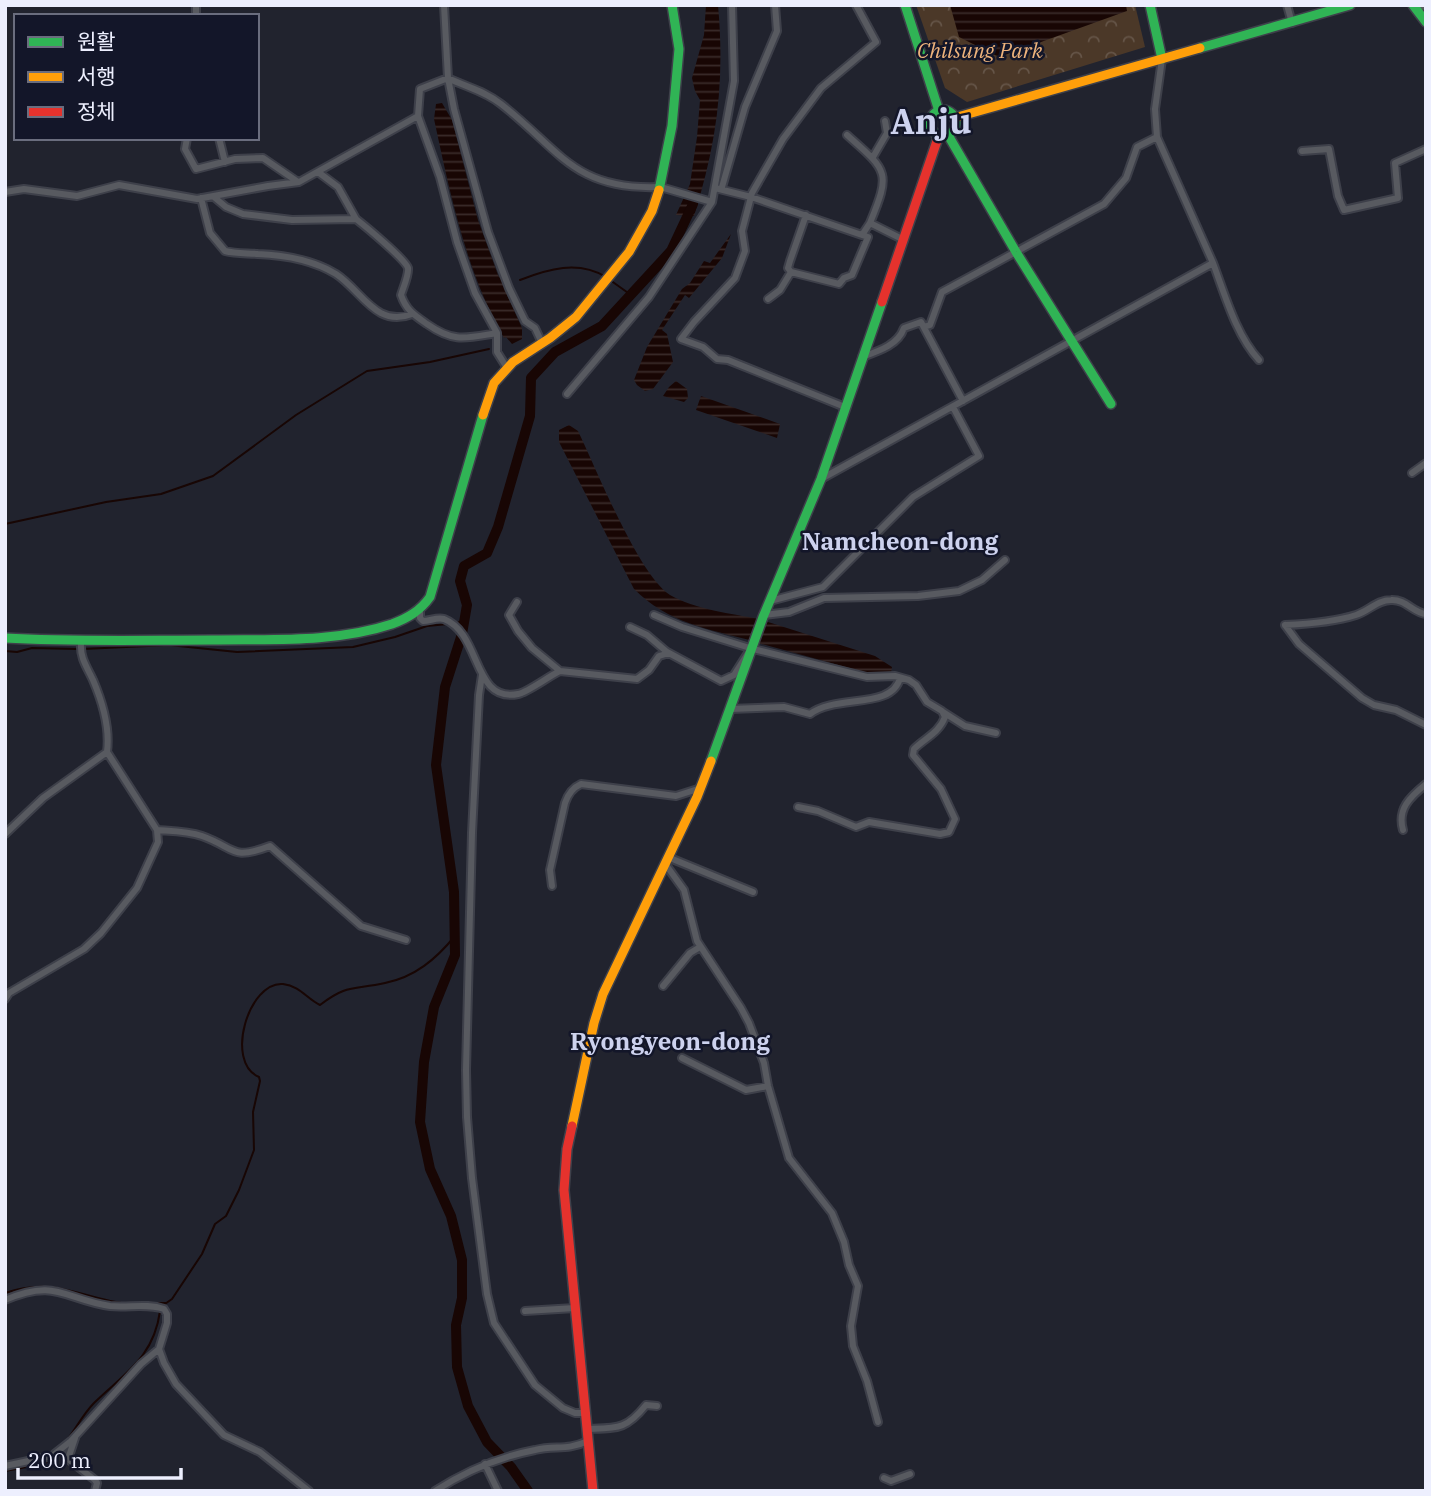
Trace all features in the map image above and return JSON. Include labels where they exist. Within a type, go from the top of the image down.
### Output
[{"type":"main road","points":[[5,638],[83,642],[325,636],[397,621],[420,611],[430,597],[484,408],[494,383],[507,368],[576,317],[629,252],[652,211],[661,188],[672,126],[679,49],[672,5]]},
{"type":"main road","points":[[905,5],[939,111]]},
{"type":"main road","points":[[1150,5],[1162,59]]},
{"type":"main road","points":[[954,118],[1350,5]]},
{"type":"main road","points":[[1414,6],[1426,22]]},
{"type":"main road","points":[[593,1491],[564,1190],[567,1149],[598,1007],[701,788],[763,616],[821,480],[904,240],[944,135],[955,126],[954,118],[946,111],[939,111],[932,116],[932,130],[944,135],[1111,404]]},
{"type":"street","points":[[444,5],[448,78],[454,109],[488,232],[525,321],[535,328],[542,342]]},
{"type":"street","points":[[718,187],[734,81],[732,5]]},
{"type":"street","points":[[567,394],[649,297],[718,187],[745,107],[777,31],[775,5]]},
{"type":"street","points":[[845,407],[728,360],[718,359],[703,347],[681,339],[735,278],[745,251],[743,231],[751,197],[783,139],[821,88],[876,42],[856,5]]},
{"type":"street","points":[[1287,5],[1292,23]]},
{"type":"street","points":[[1414,6],[1426,6]]},
{"type":"street","points":[[1162,59],[1156,109],[1157,137],[1246,342],[1259,360]]},
{"type":"street","points":[[507,368],[497,352],[497,333],[475,293],[457,242],[440,177],[418,116],[420,89],[448,78],[472,86],[502,104],[561,159],[597,181],[661,188],[710,200]]},
{"type":"street","points":[[5,192],[23,189],[77,196],[119,186],[201,198],[299,183],[418,116]]},
{"type":"street","points":[[873,157],[887,133],[886,121]]},
{"type":"street","points":[[847,135],[873,157],[884,183],[870,223],[862,235]]},
{"type":"street","points":[[924,327],[930,325],[942,292],[1104,204],[1126,178],[1137,147],[1157,137]]},
{"type":"street","points":[[187,140],[185,149],[196,169],[225,162],[263,158],[299,183]]},
{"type":"street","points":[[220,140],[225,162]]},
{"type":"street","points":[[1302,151],[1329,149],[1338,197],[1344,210],[1398,198],[1395,163],[1426,150]]},
{"type":"street","points":[[318,172],[338,187],[356,219],[407,265],[401,295],[412,314],[441,335],[470,338],[497,333]]},
{"type":"street","points":[[718,187],[806,215],[869,237],[852,275],[839,284],[791,272],[788,268],[806,215]]},
{"type":"street","points":[[214,197],[226,207],[243,214],[292,220],[356,219]]},
{"type":"street","points":[[201,198],[210,233],[225,251],[288,256],[338,275],[370,307],[382,315],[394,318],[412,314]]},
{"type":"street","points":[[870,223],[904,240]]},
{"type":"street","points":[[821,480],[1213,263]]},
{"type":"street","points":[[768,299],[780,290],[791,272]]},
{"type":"street","points":[[862,357],[882,350],[902,337],[904,328],[921,323],[963,401]]},
{"type":"street","points":[[769,601],[823,587],[913,497],[979,456],[953,407]]},
{"type":"street","points":[[1412,473],[1426,463]]},
{"type":"street","points":[[763,616],[789,612],[824,598],[918,596],[960,591],[982,580],[1005,560]]},
{"type":"street","points":[[823,587],[824,598]]},
{"type":"street","points":[[1426,614],[1418,613],[1406,604],[1394,600],[1380,602],[1364,612],[1342,619],[1285,625],[1299,644],[1362,698],[1374,705],[1396,710],[1426,726]]},
{"type":"street","points":[[517,602],[509,615],[518,631],[544,660],[560,671],[637,679],[649,670],[659,656],[669,653]]},
{"type":"street","points":[[420,611],[419,618],[423,621],[439,618],[446,620],[467,638],[486,684],[496,692],[516,694],[560,671]]},
{"type":"street","points":[[654,615],[682,627],[753,648],[867,677],[895,676],[913,682],[927,702],[965,726],[996,733]]},
{"type":"street","points":[[630,626],[647,635],[669,653],[720,681],[734,675],[753,648]]},
{"type":"street","points":[[5,999],[9,993],[84,949],[101,933],[136,888],[158,842],[157,831],[107,752],[108,740],[100,699],[80,655],[83,642]]},
{"type":"street","points":[[482,675],[472,833],[466,1070],[472,1178],[487,1294],[494,1323],[535,1385],[563,1408],[575,1413],[586,1413]]},
{"type":"street","points":[[730,709],[784,707],[810,714],[817,708],[844,701],[885,697],[897,687],[900,678]]},
{"type":"street","points":[[798,807],[818,811],[856,827],[869,822],[940,834],[949,832],[955,819],[946,797],[913,755],[914,749],[935,733],[943,723],[945,718],[942,710]]},
{"type":"street","points":[[5,834],[43,798],[107,752]]},
{"type":"street","points":[[552,886],[550,870],[565,803],[575,786],[581,784],[676,796],[701,788]]},
{"type":"street","points":[[1403,830],[1399,818],[1405,804],[1426,784]]},
{"type":"street","points":[[157,831],[200,835],[236,853],[254,852],[270,846],[328,894],[361,926],[406,940]]},
{"type":"street","points":[[668,862],[753,892]]},
{"type":"street","points":[[668,862],[684,890],[700,947],[741,1008],[764,1063],[789,1158],[832,1213],[847,1250],[849,1265],[858,1286],[851,1326],[853,1346],[867,1381],[878,1422]]},
{"type":"street","points":[[663,986],[690,953],[700,947]]},
{"type":"street","points":[[682,1058],[746,1090],[768,1086]]},
{"type":"street","points":[[5,1300],[26,1292],[48,1290],[107,1306],[164,1308],[167,1314],[159,1349],[176,1384],[224,1435],[260,1452],[309,1491]]},
{"type":"street","points":[[525,1311],[575,1308]]},
{"type":"street","points":[[5,1466],[51,1456],[78,1433],[141,1364],[159,1349]]},
{"type":"street","points":[[587,1429],[616,1428],[634,1421],[646,1405],[657,1406]]},
{"type":"street","points":[[78,1433],[68,1459],[95,1480],[95,1491]]},
{"type":"street","points":[[435,1491],[487,1463],[537,1449],[573,1447],[589,1441]]},
{"type":"street","points":[[487,1463],[498,1491]]},
{"type":"street","points":[[884,1478],[891,1481],[910,1474]]},
{"type":"green space","name":"Chilsung Park","points":[[916,5],[1135,5],[1145,47],[967,102],[945,88]]},
{"type":"shaded area","points":[[706,5],[718,5],[720,33],[720,86],[714,137],[694,216],[676,215],[690,184],[697,137],[700,100],[692,78],[704,35]]},
{"type":"shaded area","points":[[950,5],[1126,5],[1127,11],[999,57],[959,37]]},
{"type":"shaded area","points":[[442,103],[452,120],[478,220],[498,275],[509,293],[507,295],[522,328],[522,339],[512,344],[504,338],[491,313],[461,232],[434,119],[436,104]]},
{"type":"shaded area","points":[[731,234],[722,258],[689,298],[685,295],[662,330],[667,334],[673,362],[653,389],[645,391],[634,380],[647,347],[682,289],[690,283],[704,261],[710,263]]},
{"type":"shaded area","points":[[676,381],[687,389],[688,398],[684,402],[663,396]]},
{"type":"shaded area","points":[[701,396],[780,424],[777,438],[696,410]]},
{"type":"shaded area","points":[[569,425],[578,431],[632,544],[658,584],[670,595],[690,604],[759,619],[753,641],[675,617],[647,601],[634,589],[559,442],[559,430]]},
{"type":"shaded area","points":[[765,621],[875,656],[892,667],[891,673],[864,672],[758,643]]},
{"type":"waterway","points":[[528,1491],[511,1467],[487,1442],[468,1406],[457,1367],[456,1325],[462,1298],[462,1260],[451,1216],[430,1169],[420,1122],[424,1062],[434,1007],[455,955],[454,892],[436,765],[445,687],[462,634],[467,605],[460,581],[464,566],[487,553],[498,527],[530,416],[531,378],[555,352],[602,326],[671,251],[693,204]]},
{"type":"waterway","points":[[520,280],[563,268],[585,269],[606,277]]},
{"type":"waterway","points":[[610,280],[631,295]]},
{"type":"waterway","points":[[5,524],[106,502],[161,494],[213,476],[296,415],[367,371],[430,362],[489,349]]},
{"type":"waterway","points":[[456,623],[464,621]]},
{"type":"waterway","points":[[83,649],[169,645],[237,652],[353,647],[427,626],[448,624]]},
{"type":"waterway","points":[[5,651],[17,652],[32,648],[77,649]]},
{"type":"waterway","points":[[162,1306],[172,1299],[202,1254],[215,1224],[226,1216],[254,1150],[253,1112],[260,1081],[249,1069],[243,1056],[242,1040],[251,1008],[260,995],[271,987],[283,984],[298,990],[320,1005],[344,991],[385,983],[415,972],[455,936]]},
{"type":"waterway","points":[[5,1293],[23,1288],[53,1287],[127,1304]]},
{"type":"waterway","points":[[133,1303],[166,1303]]},
{"type":"waterway","points":[[68,1439],[90,1407],[127,1373],[145,1352],[152,1341],[160,1311]]},
{"type":"waterway","points":[[5,1471],[43,1464],[54,1458]]},
{"type":"traffic: fast","points":[[659,190],[672,126],[679,49],[672,5]]},
{"type":"traffic: fast","points":[[905,5],[939,111]]},
{"type":"traffic: fast","points":[[1150,5],[1162,59]]},
{"type":"traffic: fast","points":[[1200,48],[1350,5]]},
{"type":"traffic: fast","points":[[1413,5],[1426,22]]},
{"type":"traffic: fast","points":[[943,110],[952,114],[956,123],[952,132],[943,136],[934,132],[930,123],[934,114],[943,110]]},
{"type":"traffic: fast","points":[[948,135],[1016,252],[1111,404]]},
{"type":"traffic: fast","points":[[711,761],[763,617],[821,479],[882,302]]},
{"type":"traffic: fast","points":[[5,638],[303,639],[370,630],[403,619],[418,610],[430,597],[483,415]]},
{"type":"traffic: slow","points":[[954,118],[1200,48]]},
{"type":"traffic: slow","points":[[483,415],[494,383],[513,362],[576,317],[629,252],[652,211],[659,190]]},
{"type":"traffic: slow","points":[[572,1126],[594,1023],[603,994],[697,797],[711,761]]},
{"type":"traffic: jam","points":[[882,302],[939,135]]},
{"type":"traffic: jam","points":[[572,1126],[567,1149],[564,1190],[593,1491]]},
{"type":"district","name":"Anju","points":[[931,122]]},
{"type":"district","name":"Namcheon-dong","points":[[900,542]]},
{"type":"district","name":"Ryongyeon-dong","points":[[670,1042]]}]
